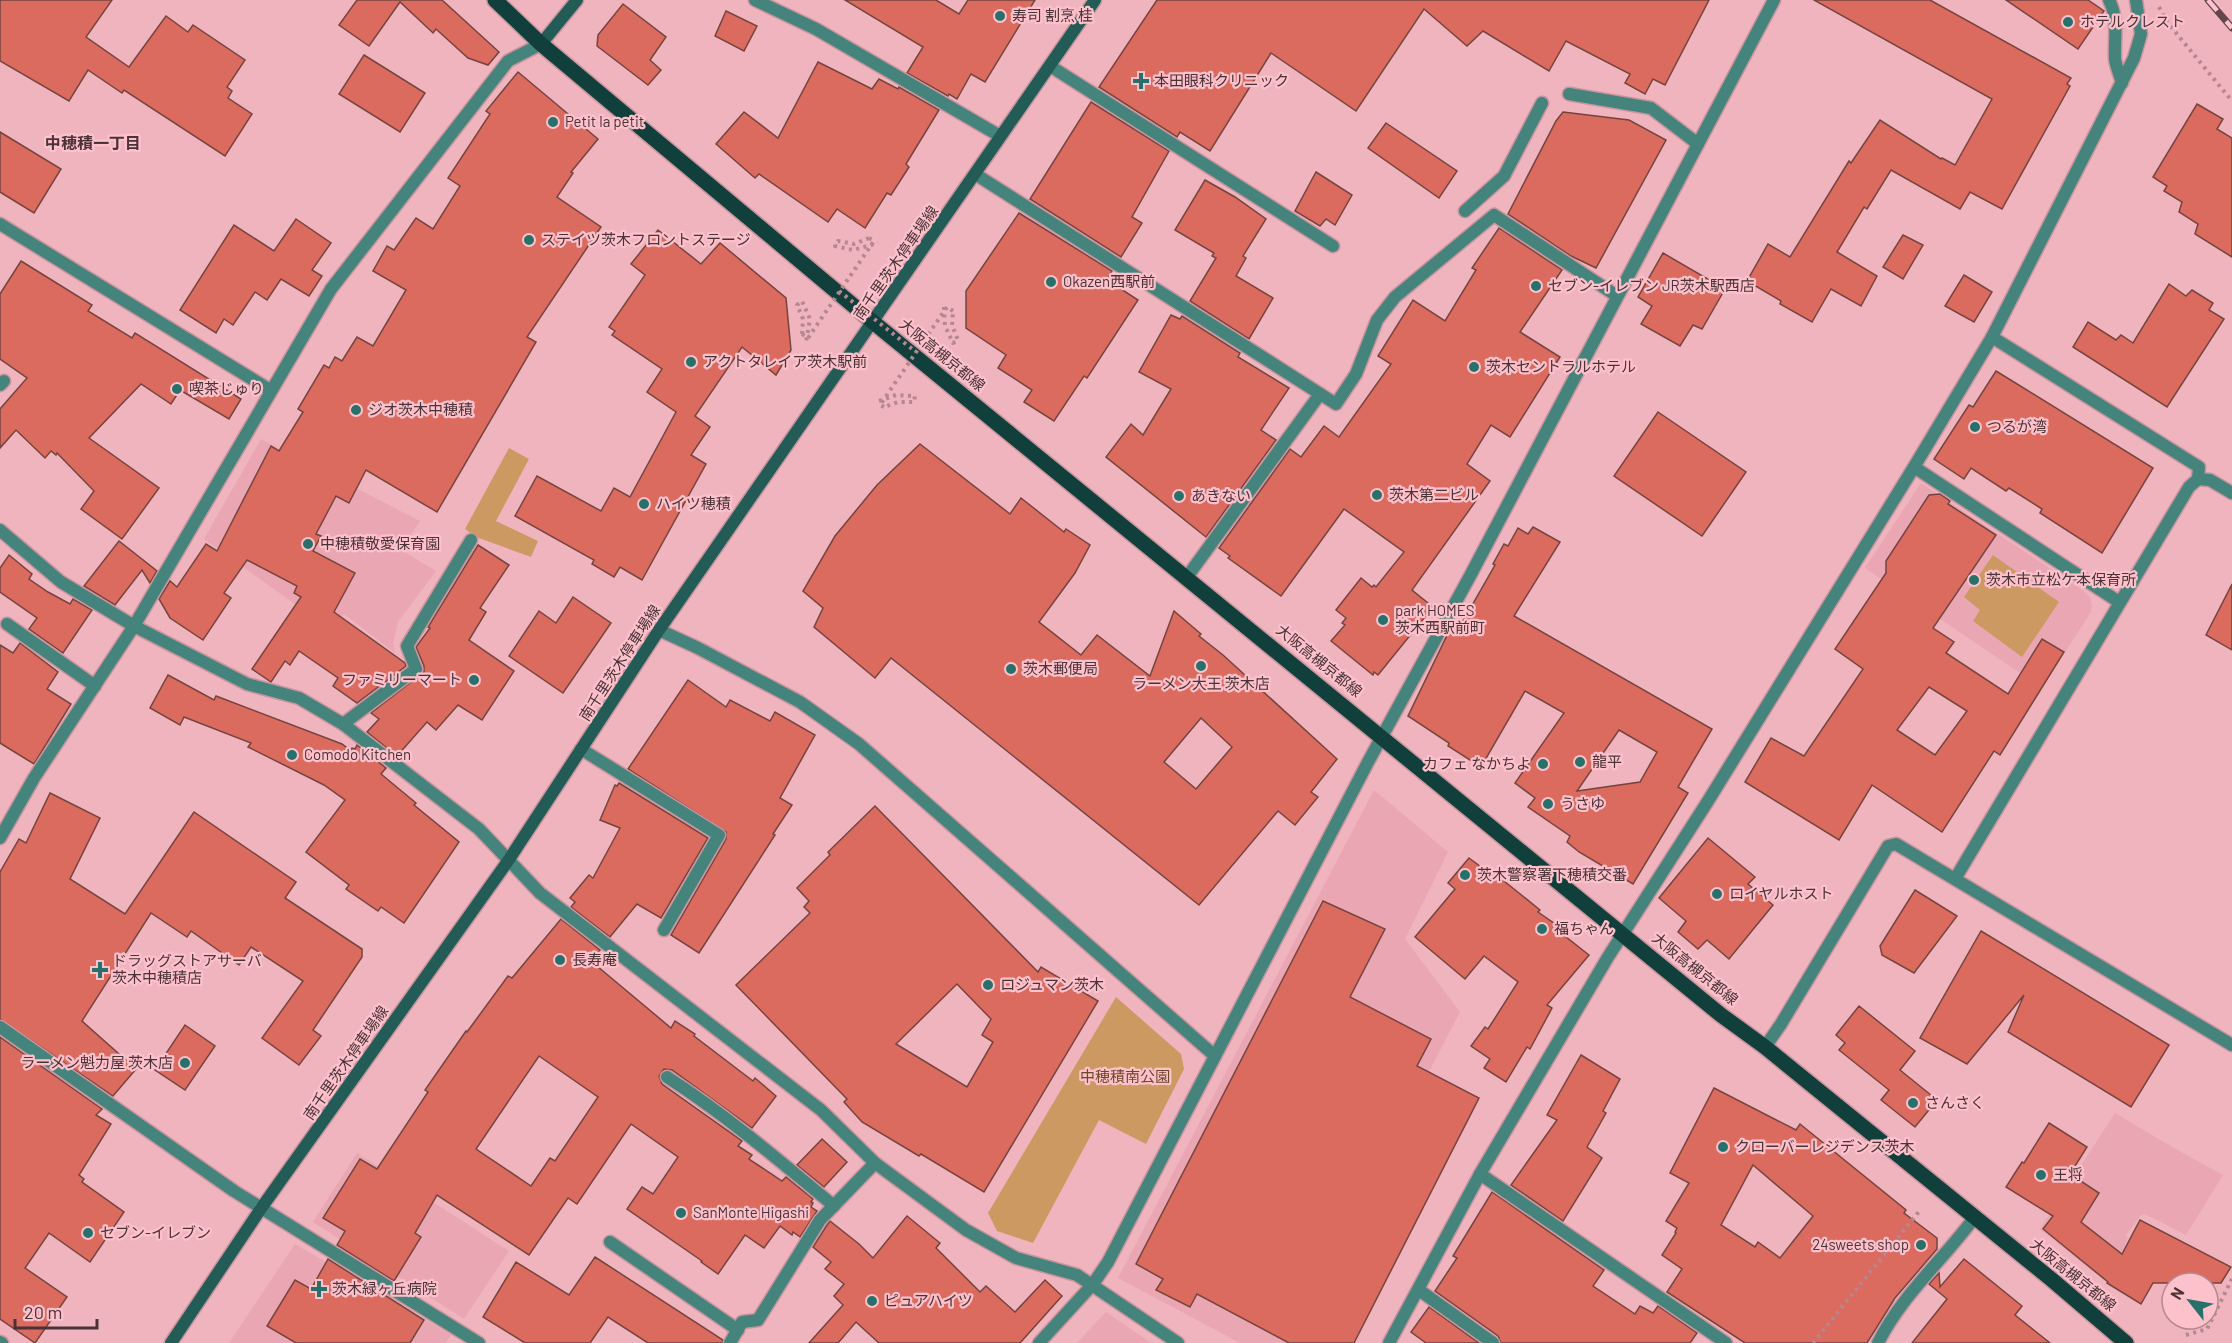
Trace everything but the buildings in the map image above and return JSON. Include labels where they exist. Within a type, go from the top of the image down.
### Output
[{"type":"main road","name":"大阪高槻京都線","points":[[495,0],[541,44],[873,322],[1721,1015],[1765,1047],[2052,1280],[2126,1343]]},
{"type":"main road","points":[[541,44],[577,0]]},
{"type":"main road","name":"南千里茨木停車場線","points":[[171,1343],[262,1207],[508,861],[659,630],[1095,0]]},
{"type":"street","points":[[755,0],[816,29],[1000,136]]},
{"type":"street","points":[[1039,1343],[1093,1284],[1108,1262],[1382,736],[1476,566],[1774,0]]},
{"type":"street","points":[[2109,0],[2117,34],[2115,61],[2122,83]]},
{"type":"street","points":[[1389,1343],[1480,1174],[1623,933],[1708,801],[1992,337],[2134,58],[2141,34],[2136,0]]},
{"type":"street","points":[[0,838],[34,778],[134,626],[331,289],[508,61],[541,44]]},
{"type":"street","points":[[1050,66],[1333,246]]},
{"type":"street","points":[[1569,94],[1651,108],[1698,144]]},
{"type":"street","points":[[1465,211],[1476,204],[1504,176],[1542,103]]},
{"type":"street","points":[[975,174],[1336,404],[1356,374],[1377,320],[1395,297],[1494,215]]},
{"type":"street","points":[[1476,204],[1617,296]]},
{"type":"street","points":[[0,224],[270,390]]},
{"type":"street","points":[[1955,879],[2119,602],[2189,488],[2198,479],[2199,467],[1992,337]]},
{"type":"street","points":[[1187,577],[1320,394]]},
{"type":"street","points":[[1914,467],[2119,602]]},
{"type":"street","points":[[2198,479],[2210,480],[2232,493]]},
{"type":"street","points":[[0,530],[61,582],[134,626],[248,684],[299,698],[343,724],[479,829],[540,893],[821,1110],[875,1163],[966,1230],[1016,1258],[1077,1275],[1178,1343]]},
{"type":"street","points":[[343,724],[416,669],[407,646],[471,540]]},
{"type":"street","points":[[7,624],[95,686]]},
{"type":"street","points":[[659,630],[800,702],[859,744],[1215,1056]]},
{"type":"street","points":[[580,749],[719,835],[664,930]]},
{"type":"street","points":[[1765,1047],[1782,1024],[1888,846],[1896,844],[2232,1045]]},
{"type":"street","points":[[0,1027],[234,1191],[479,1343]]},
{"type":"street","points":[[667,1077],[758,1143],[834,1206]]},
{"type":"street","points":[[730,1343],[742,1322],[758,1320],[820,1220],[875,1163]]},
{"type":"street","points":[[1480,1174],[1726,1343]]},
{"type":"street","points":[[1878,1343],[1890,1319],[1974,1218]]},
{"type":"street","points":[[610,1242],[738,1330]]},
{"type":"street","points":[[1419,1290],[1492,1343]]},
{"type":"path","points":[[2153,0],[2167,22],[2232,101]]},
{"type":"path","points":[[807,342],[808,330],[810,319],[802,301],[797,304],[803,319],[802,334],[808,338],[856,266],[868,249],[874,241],[869,238],[854,244],[838,241],[836,246],[853,250],[870,245],[878,243]]},
{"type":"path","points":[[839,291],[916,352]]},
{"type":"path","points":[[879,400],[888,398],[896,395],[915,396],[914,402],[898,402],[884,407],[880,405],[886,396],[904,370],[916,352],[941,316],[947,307],[953,311],[952,325],[958,340],[953,343],[945,326],[945,316],[944,307]]},
{"type":"path","points":[[1813,1343],[1921,1209]]},
{"type":"path","points":[[2186,1335],[2207,1329],[2232,1279]]},
{"type":"shaded area","name":"中穂積敬愛保育園","points":[[261,439],[420,521],[401,550],[436,571],[398,622],[393,643],[395,653],[344,614],[331,630],[204,539]]},
{"type":"shaded area","name":"茨木市立松ケ本保育所","points":[[1921,483],[2090,597],[2091,612],[2042,688],[1865,568]]},
{"type":"shaded area","points":[[1374,790],[1448,852],[1405,939],[1460,1012],[1288,1343],[1240,1343],[1118,1278]]},
{"type":"shaded area","points":[[2115,1113],[2223,1175],[2186,1235],[2145,1214],[2141,1215],[2125,1236],[2128,1238],[2105,1281],[2040,1229]]},
{"type":"shaded area","points":[[357,1153],[509,1251],[464,1319],[313,1222]]},
{"type":"shaded area","name":"茨木緑ヶ丘病院","points":[[295,1244],[451,1335],[446,1343],[229,1343]]},
{"type":"shaded area","points":[[1106,1312],[1151,1343],[1077,1343]]},
{"type":"green space","points":[[509,448],[529,459],[496,521],[538,541],[531,557],[476,537],[465,529]]},
{"type":"green space","points":[[1993,555],[2059,602],[2022,657],[1973,621],[1980,610],[1964,597]]},
{"type":"green space","name":"中穂積南公園","points":[[1116,997],[1181,1054],[1184,1069],[1146,1144],[1099,1120],[1033,1243],[997,1231],[988,1213]]},
{"type":"railway","points":[[2208,0],[2232,28]]},
{"type":"place","name":"寿司 割烹 桂","points":[[1000,16]]},
{"type":"place","name":"ホテルクレスト","points":[[2068,22]]},
{"type":"place","name":"本田眼科クリニック","points":[[1141,81]]},
{"type":"place","name":"Petit la petit","points":[[553,122]]},
{"type":"place","name":"ステイツ茨木フロントステージ","points":[[529,240]]},
{"type":"place","name":"Okazen西駅前","points":[[1051,282]]},
{"type":"place","name":"セブン-イレブン JR茨木駅西店","points":[[1536,286]]},
{"type":"place","name":"アクトタレイア茨木駅前","points":[[691,362]]},
{"type":"place","name":"茨木セントラルホテル","points":[[1474,367]]},
{"type":"place","name":"喫茶じゅり","points":[[177,389]]},
{"type":"place","name":"ジオ茨木中穂積","points":[[356,410]]},
{"type":"place","name":"つるが湾","points":[[1975,427]]},
{"type":"place","name":"茨木第二ビル","points":[[1377,495]]},
{"type":"place","name":"あきない","points":[[1179,496]]},
{"type":"place","name":"ハイツ穂積","points":[[644,504]]},
{"type":"place","name":"中穂積敬愛保育園","points":[[308,544]]},
{"type":"place","name":"茨木市立松ケ本保育所","points":[[1974,580]]},
{"type":"place","name":"park HOMES 茨木西駅前町","points":[[1383,620]]},
{"type":"place","name":"ラーメン大王 茨木店","points":[[1201,666]]},
{"type":"place","name":"茨木郵便局","points":[[1011,669]]},
{"type":"place","name":"ファミリーマート","points":[[474,680]]},
{"type":"place","name":"Comodo Kitchen","points":[[292,755]]},
{"type":"place","name":"龍平","points":[[1580,762]]},
{"type":"place","name":"カフェ なかちよ","points":[[1543,764]]},
{"type":"place","name":"うさゆ","points":[[1548,804]]},
{"type":"place","name":"茨木警察署下穂積交番","points":[[1465,875]]},
{"type":"place","name":"ロイヤルホスト","points":[[1717,894]]},
{"type":"place","name":"福ちゃん","points":[[1542,929]]},
{"type":"place","name":"長寿庵","points":[[560,960]]},
{"type":"place","name":"ドラッグストアサーバ 茨木中穂積店","points":[[100,970]]},
{"type":"place","name":"ロジュマン茨木","points":[[988,985]]},
{"type":"place","name":"ラーメン魁力屋 茨木店","points":[[185,1063]]},
{"type":"place","name":"さんさく","points":[[1913,1103]]},
{"type":"place","name":"クローバーレジデンス茨木","points":[[1723,1147]]},
{"type":"place","name":"王将","points":[[2041,1175]]},
{"type":"place","name":"SanMonte Higashi","points":[[681,1213]]},
{"type":"place","name":"セブン-イレブン","points":[[88,1233]]},
{"type":"place","name":"24sweets shop","points":[[1921,1245]]},
{"type":"place","name":"茨木緑ヶ丘病院","points":[[319,1289]]},
{"type":"place","name":"ピュアハイツ","points":[[872,1301]]},
{"type":"district","name":"中穂積一丁目","points":[[93,143]]}]
